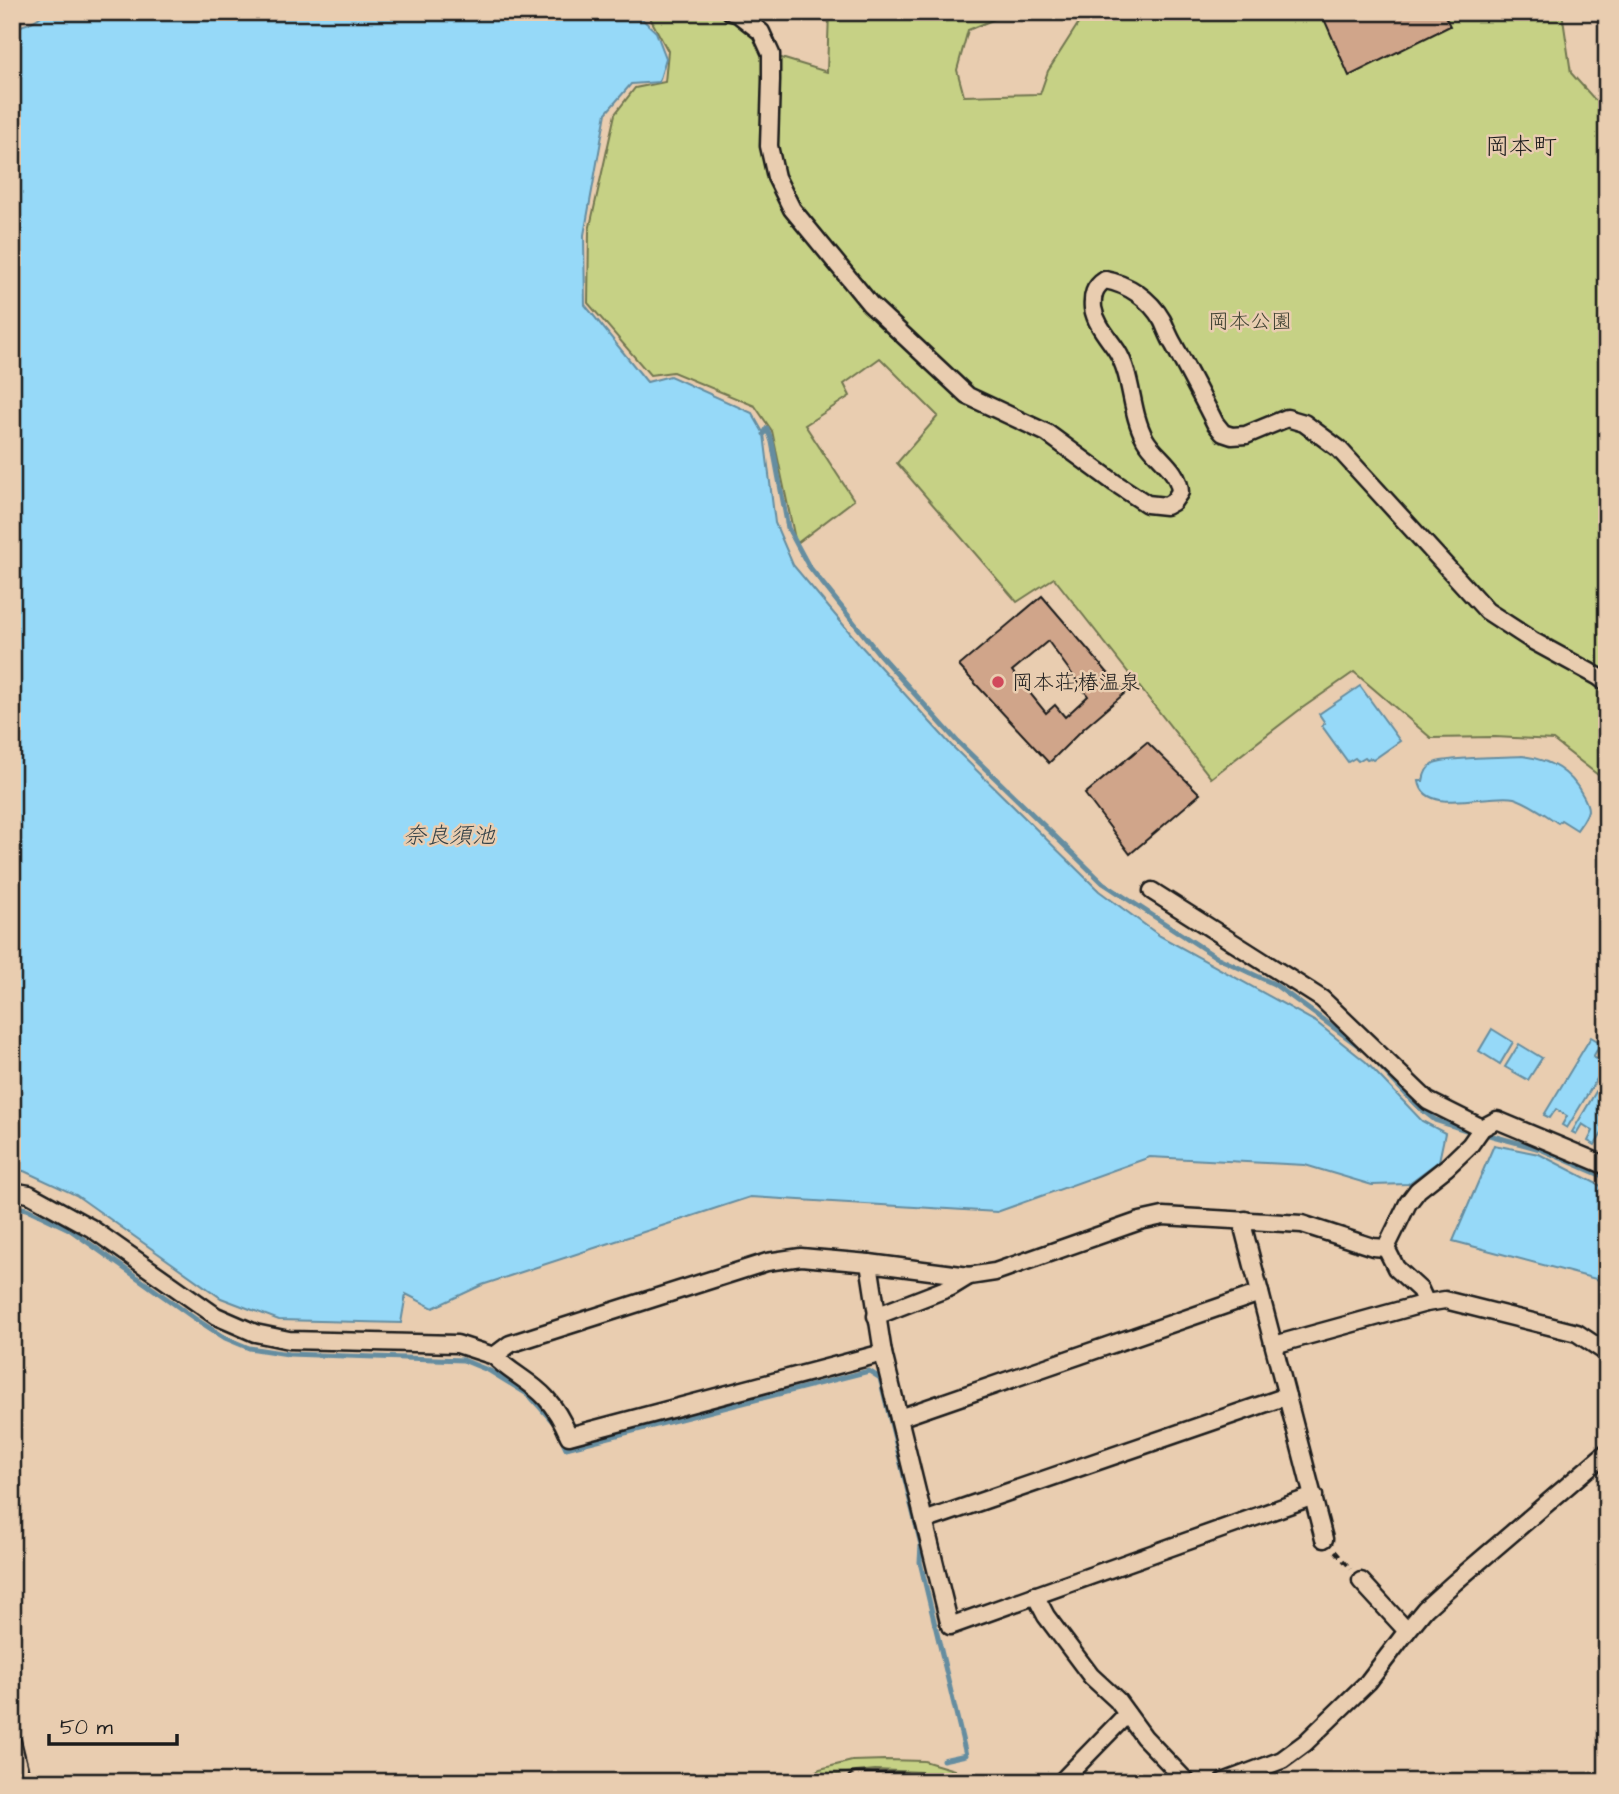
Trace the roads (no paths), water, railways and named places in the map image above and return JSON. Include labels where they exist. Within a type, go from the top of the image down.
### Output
[{"type":"street","points":[[731,12],[738,14],[761,32],[771,54],[769,146],[776,177],[792,209],[870,304],[968,396],[1047,433],[1147,504],[1166,506],[1173,502],[1180,492],[1177,478],[1151,450],[1143,435],[1128,377],[1118,353],[1100,327],[1094,310],[1093,294],[1098,285],[1105,281],[1118,283],[1133,290],[1162,320],[1168,336],[1223,433],[1232,436],[1246,435],[1287,418],[1304,423],[1339,449],[1487,611],[1510,628],[1607,683]]},
{"type":"street","points":[[1152,891],[1322,999],[1428,1101],[1482,1128]]},
{"type":"street","points":[[1426,1303],[1420,1290],[1396,1268],[1387,1248],[1408,1203],[1469,1145],[1482,1128],[1497,1120],[1607,1166]]},
{"type":"street","points":[[12,1191],[29,1194],[91,1228],[216,1316],[255,1333],[289,1340],[457,1344],[494,1356],[545,1397],[569,1436],[883,1353]]},
{"type":"street","points":[[494,1356],[510,1344],[767,1262],[801,1257],[869,1262],[970,1276],[995,1272],[1140,1221],[1163,1216],[1301,1224],[1373,1247],[1387,1248]]},
{"type":"street","points":[[1245,1220],[1244,1231],[1324,1539]]},
{"type":"street","points":[[869,1262],[883,1353],[950,1626],[1314,1496]]},
{"type":"street","points":[[876,1316],[951,1287],[970,1276]]},
{"type":"street","points":[[899,1418],[1260,1293]]},
{"type":"street","points":[[1274,1345],[1445,1300],[1577,1333],[1607,1353]]},
{"type":"street","points":[[924,1521],[1287,1396]]},
{"type":"street","points":[[1223,1782],[1282,1760],[1305,1743],[1368,1682],[1425,1609],[1607,1452]]},
{"type":"street","points":[[1361,1581],[1407,1631]]},
{"type":"street","points":[[1035,1595],[1046,1616],[1091,1676],[1117,1700],[1144,1737],[1187,1782]]},
{"type":"street","points":[[1061,1782],[1128,1714]]},
{"type":"street","points":[[12,1742],[17,1772]]},
{"type":"street","points":[[856,1782],[904,1782]]},
{"type":"water","name":"奈良須池","points":[[46,12],[611,12],[642,19],[656,32],[666,58],[659,82],[631,84],[606,113],[584,235],[585,305],[647,382],[670,376],[752,413],[764,434],[775,523],[793,565],[862,647],[951,745],[1099,891],[1160,936],[1316,1022],[1366,1062],[1422,1121],[1445,1133],[1439,1161],[1408,1184],[1372,1185],[1305,1165],[1150,1157],[997,1212],[750,1197],[482,1285],[433,1308],[406,1294],[401,1323],[279,1320],[221,1298],[76,1195],[24,1171],[12,1170],[12,27],[30,23]]},
{"type":"water","points":[[1360,686],[1400,741],[1373,760],[1365,757],[1348,762],[1322,726],[1325,723],[1319,714]]},
{"type":"water","points":[[1522,756],[1549,763],[1565,773],[1577,786],[1588,810],[1577,830],[1561,820],[1558,823],[1514,798],[1445,801],[1433,798],[1424,792],[1419,781],[1423,781],[1429,767],[1440,761]]},
{"type":"water","points":[[1492,1029],[1513,1042],[1500,1064],[1479,1051]]},
{"type":"water","points":[[1591,1037],[1601,1043],[1593,1057],[1606,1064],[1567,1128],[1562,1125],[1567,1116],[1556,1109],[1550,1118],[1544,1115]]},
{"type":"water","points":[[1519,1044],[1542,1058],[1528,1080],[1505,1067]]},
{"type":"water","points":[[1607,1073],[1607,1125],[1595,1145],[1588,1141],[1593,1131],[1582,1124],[1576,1134],[1572,1132]]},
{"type":"water","points":[[1494,1145],[1539,1154],[1607,1189],[1607,1282],[1453,1241]]},
{"type":"waterway","points":[[764,434],[767,428],[788,528],[808,565],[879,654],[956,740],[1103,883],[1216,957],[1274,984],[1367,1052]]},
{"type":"waterway","points":[[1376,1062],[1416,1105],[1435,1120],[1466,1130]]},
{"type":"waterway","points":[[1489,1135],[1540,1149],[1607,1178]]},
{"type":"waterway","points":[[12,1206],[27,1209],[69,1229],[194,1318],[225,1338],[249,1348],[288,1354],[463,1360],[490,1371],[529,1395],[555,1424],[566,1448],[869,1371],[880,1378],[921,1545],[920,1562],[966,1755],[943,1760]]},
{"type":"place","name":"岡本荘;椿温泉","points":[[998,682]]},
{"type":"district","name":"岡本町","points":[[1521,146]]},
{"type":"park label","name":"岡本公園","points":[[1250,321]]}]
